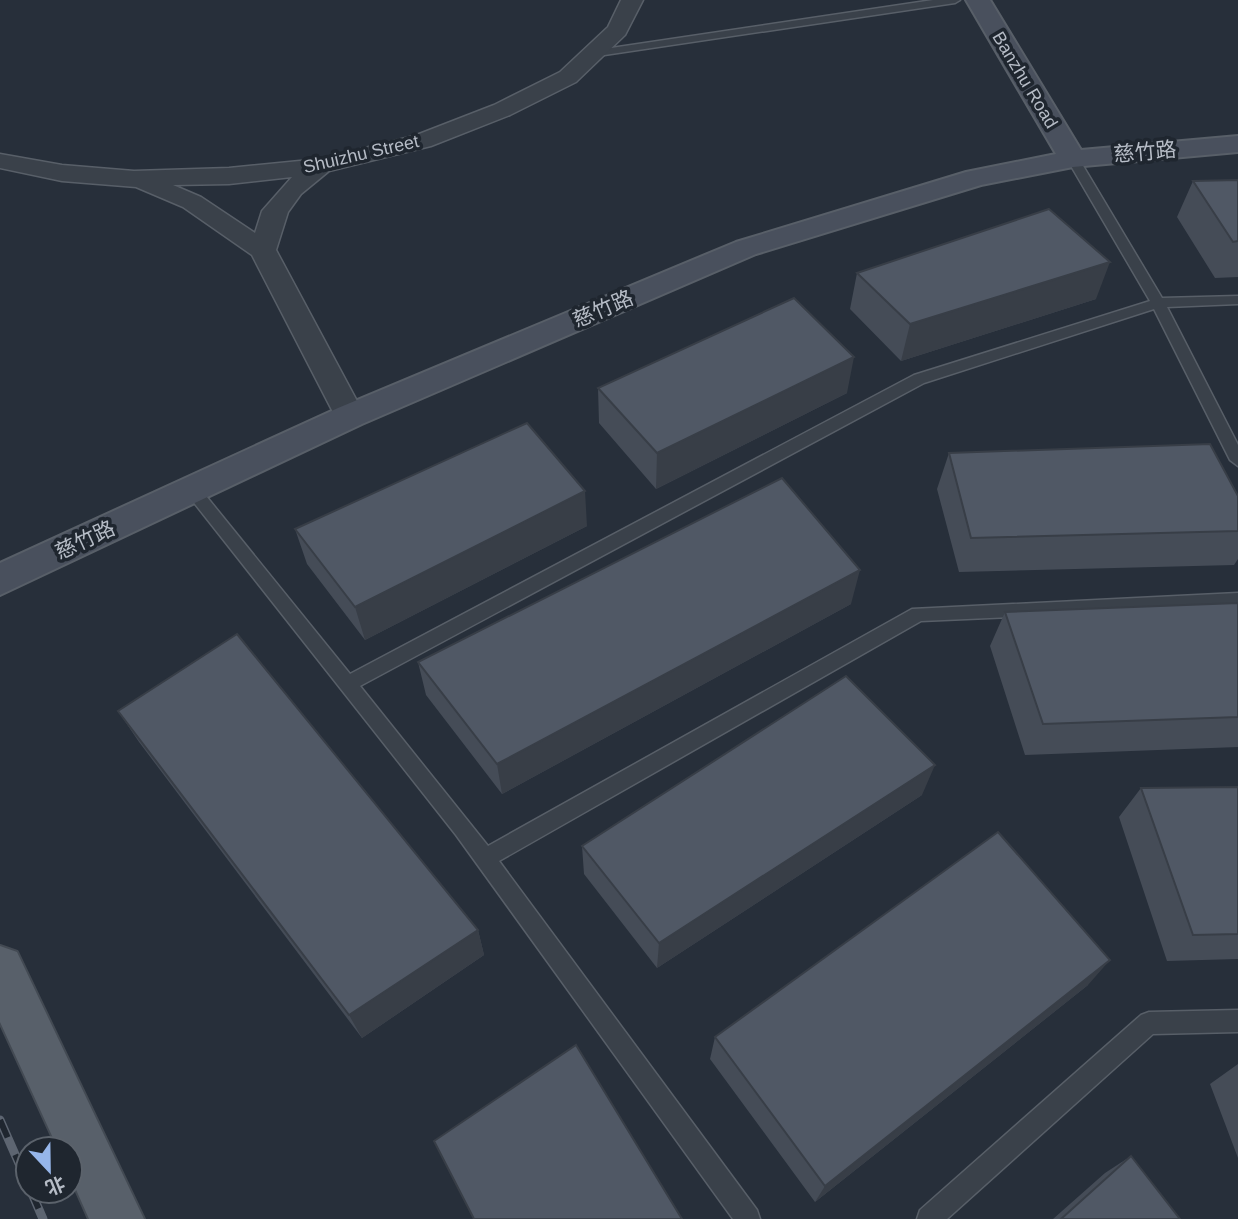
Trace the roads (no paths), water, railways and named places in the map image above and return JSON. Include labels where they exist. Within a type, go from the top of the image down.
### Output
[{"type":"main road","points":[[0,969],[117,1219]]},
{"type":"street","name":"Shuizhu Street","points":[[0,161],[62,173],[134,179],[229,176],[320,166],[422,141],[502,110],[568,76],[617,30],[632,0]]},
{"type":"street","name":"Banzhu Road","points":[[978,0],[1073,159]]},
{"type":"street","name":"慈竹路","points":[[0,580],[350,416],[746,248],[976,178],[1073,159],[1238,144]]},
{"type":"street","points":[[263,250],[275,211],[292,189],[320,166]]},
{"type":"street","points":[[134,179],[192,202],[263,250],[350,416]]},
{"type":"lane","points":[[591,54],[955,0]]},
{"type":"lane","points":[[1073,159],[1158,303],[1238,460]]},
{"type":"lane","points":[[346,684],[919,379],[1158,303],[1238,300]]},
{"type":"lane","points":[[192,490],[484,859],[748,1219]]},
{"type":"lane","points":[[484,859],[918,614],[1238,600]]},
{"type":"lane","points":[[929,1219],[1149,1023],[1238,1021]]},
{"type":"railway","points":[[0,1120],[14,1152]]},
{"type":"railway","points":[[37,1205],[43,1219]]}]
